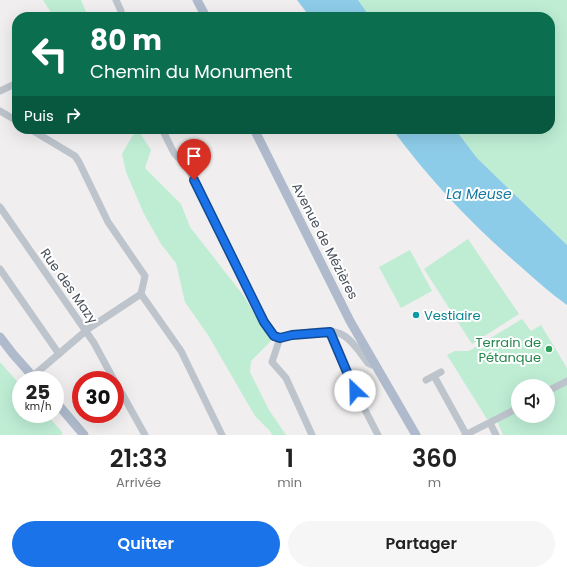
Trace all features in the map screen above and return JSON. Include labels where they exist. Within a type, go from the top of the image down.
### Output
[{"type":"main road","points":[[196,0],[203,12]]},
{"type":"main road","name":"Avenue de Mézières","points":[[256,134],[350,321],[416,435]]},
{"type":"main road","points":[[0,337],[28,371]]},
{"type":"main road","points":[[64,412],[84,435]]},
{"type":"street","points":[[116,0],[121,11]]},
{"type":"street","points":[[0,91],[12,85]]},
{"type":"street","points":[[0,111],[12,118]]},
{"type":"street","points":[[38,134],[75,156],[108,222],[145,276],[141,294],[86,331],[41,371]]},
{"type":"street","points":[[164,134],[174,154],[188,168],[264,322],[274,336],[280,338],[292,335],[330,332],[341,334],[348,339],[368,363],[372,365],[375,364]]},
{"type":"street","name":"Rue des Mazy","points":[[0,207],[86,331],[109,371]]},
{"type":"street","points":[[0,269],[59,354]]},
{"type":"street","points":[[141,294],[182,351],[222,435]]},
{"type":"street","points":[[330,332],[349,379],[378,435]]},
{"type":"street","points":[[280,338],[272,362],[286,378],[312,435]]},
{"type":"street","points":[[426,380],[441,372]]},
{"type":"street","points":[[434,376],[466,435],[511,412]]},
{"type":"street","points":[[555,388],[567,381]]},
{"type":"street","name":"Rue des Mazy","points":[[124,397],[145,435]]},
{"type":"street","points":[[490,423],[496,435]]},
{"type":"green space","points":[[43,0],[81,0],[86,12],[51,12]]},
{"type":"green space","points":[[358,0],[567,0],[567,245],[477,158],[459,134],[555,134],[555,12],[366,12]]},
{"type":"green space","points":[[141,134],[151,150],[145,168],[181,204],[190,227],[243,295],[271,341],[251,361],[250,372],[269,410],[286,435],[272,435],[255,416],[208,335],[185,302],[176,263],[161,244],[144,214],[126,172],[122,154],[133,135]]},
{"type":"green space","points":[[468,239],[519,314],[472,344],[424,269]]},
{"type":"green space","points":[[410,250],[432,291],[401,308],[379,267]]},
{"type":"green space","points":[[522,319],[531,331],[541,325],[567,368],[567,435],[503,435],[497,421],[487,419],[447,355],[455,351],[469,351]]},
{"type":"green space","points":[[0,362],[12,376],[12,423],[54,423],[63,433],[61,435],[0,435]]},
{"type":"water","points":[[297,0],[358,0],[366,12],[306,12]]},
{"type":"water","name":"La Meuse","points":[[396,134],[459,134],[477,158],[567,245],[567,305],[502,250],[468,218],[436,184]]},
{"type":"place","name":"Vestiaire","points":[[416,315]]},
{"type":"place","name":"Terrain de Pétanque","points":[[549,349]]},
{"type":"route","points":[[194,180],[264,322],[274,336],[280,338],[292,335],[330,332],[355,391]]}]
